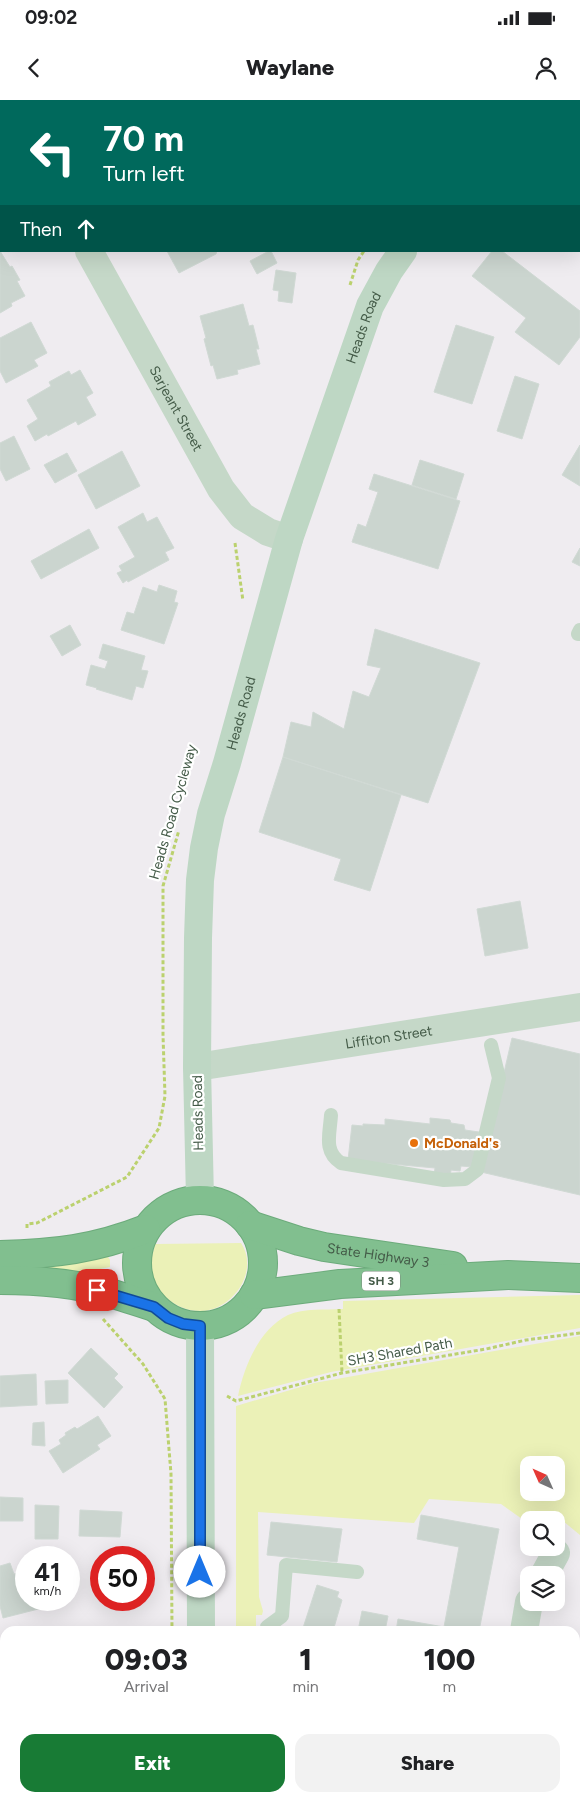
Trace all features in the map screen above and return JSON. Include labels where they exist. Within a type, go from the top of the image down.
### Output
[{"type":"highway","name":"SH 3","points":[[200,1200],[212,1201],[228,1207],[243,1217],[257,1236],[263,1260],[262,1272],[254,1295],[246,1306],[231,1317],[213,1325],[200,1326],[175,1322],[154,1307],[142,1290],[136,1270],[138,1248],[146,1229],[159,1214],[175,1204],[200,1200]]},
{"type":"highway","name":"State Highway 3","points":[[250,1225],[324,1247],[508,1275]]},
{"type":"highway","name":"SH 3","points":[[0,1255],[66,1252],[119,1240],[146,1229]]},
{"type":"highway","name":"State Highway 3","points":[[254,1295],[340,1284],[508,1275],[580,1278]]},
{"type":"highway","name":"SH 3","points":[[0,1280],[51,1282],[85,1287],[108,1292],[154,1307]]},
{"type":"main road","name":"Heads Road","points":[[200,1200],[197,1066],[198,938],[200,880],[211,814],[290,539],[370,306],[389,271],[402,252]]},
{"type":"main road","points":[[200,1326],[201,1626]]},
{"type":"street","name":"Sarjeant Street","points":[[91,252],[221,489],[242,516],[268,532],[290,539]]},
{"type":"street","name":"Liffiton Street","points":[[197,1066],[580,1007]]},
{"type":"street","points":[[525,1626],[527,1611]]},
{"type":"lane","points":[[580,630],[578,634],[580,634]]},
{"type":"lane","points":[[331,1114],[329,1150],[333,1158],[341,1163],[444,1180],[465,1179],[477,1170],[499,1078],[491,1045]]},
{"type":"lane","points":[[268,1626],[282,1616],[286,1565],[357,1572]]},
{"type":"path","points":[[235,542],[244,604]]},
{"type":"path","name":"Heads Road Cycleway","points":[[26,1224],[37,1223],[127,1178],[159,1128],[165,1096],[163,886],[179,829]]},
{"type":"path","points":[[339,1306],[342,1373]]},
{"type":"path","points":[[95,1317],[104,1320],[143,1364],[165,1399],[171,1474],[172,1626]]},
{"type":"path","name":"SH3 Shared Path","points":[[228,1396],[236,1401],[342,1373],[486,1349],[526,1340],[580,1333]]},
{"type":"path","points":[[165,1399],[170,1399]]},
{"type":"green space","points":[[241,1243],[246,1253],[246,1274],[237,1292],[221,1305],[202,1311],[192,1310],[173,1303],[158,1289],[151,1270],[151,1260],[155,1244]]},
{"type":"green space","points":[[107,1255],[110,1260],[110,1267],[100,1269],[97,1272],[42,1271],[42,1263]]},
{"type":"green space","points":[[580,1295],[580,1328],[331,1372],[238,1396],[244,1373],[261,1339],[278,1321],[294,1313],[308,1310],[343,1309],[343,1301]]},
{"type":"green space","points":[[580,1336],[580,1535],[565,1523],[565,1511],[520,1511],[520,1518],[501,1504],[429,1499],[414,1523],[258,1512],[259,1597],[263,1611],[262,1615],[256,1615],[256,1626],[236,1626],[236,1406],[314,1383]]},
{"type":"building","points":[[1,252],[20,280],[17,281],[25,296],[11,303],[12,306],[0,313]]},
{"type":"building","points":[[168,252],[217,252],[216,254],[179,273]]},
{"type":"building","points":[[267,252],[272,252],[277,263],[257,274],[250,261]]},
{"type":"building","points":[[491,252],[503,252],[580,311],[580,337],[559,365],[515,332],[526,318],[472,276]]},
{"type":"building","points":[[276,270],[296,273],[292,303],[278,301],[279,291],[273,290]]},
{"type":"building","points":[[243,304],[249,326],[253,325],[259,349],[256,349],[260,364],[237,370],[238,374],[217,379],[213,365],[211,366],[200,316]]},
{"type":"building","points":[[31,322],[47,353],[34,360],[38,366],[6,383],[0,371],[0,338]]},
{"type":"building","points":[[456,325],[494,337],[472,404],[434,392]]},
{"type":"building","points":[[80,370],[93,393],[86,397],[96,415],[78,425],[76,421],[35,441],[27,426],[38,419],[27,400],[51,386],[49,382],[69,371],[71,375]]},
{"type":"building","points":[[515,376],[539,384],[522,439],[497,431]]},
{"type":"building","points":[[14,436],[30,469],[6,481],[0,469],[0,443]]},
{"type":"building","points":[[580,445],[580,486],[562,475]]},
{"type":"building","points":[[122,451],[140,486],[96,509],[78,475]]},
{"type":"building","points":[[67,453],[77,471],[55,483],[44,465]]},
{"type":"building","points":[[420,460],[464,474],[456,499],[412,485]]},
{"type":"building","points":[[374,474],[460,501],[438,569],[352,542],[358,524],[366,527],[378,492],[369,489]]},
{"type":"building","points":[[143,513],[147,522],[157,517],[174,548],[165,552],[169,560],[123,583],[117,573],[122,571],[119,566],[135,557],[118,527]]},
{"type":"building","points":[[89,529],[99,548],[41,579],[31,561]]},
{"type":"building","points":[[580,548],[580,566],[572,562]]},
{"type":"building","points":[[159,585],[177,591],[174,602],[178,603],[164,644],[121,630],[127,612],[134,614],[143,587],[157,592]]},
{"type":"building","points":[[70,625],[81,645],[62,656],[50,636]]},
{"type":"building","points":[[375,629],[480,663],[428,803],[283,757],[291,722],[311,727],[313,712],[344,729],[353,691],[369,697],[381,668],[367,665]]},
{"type":"building","points":[[103,644],[145,656],[141,670],[148,671],[143,688],[136,686],[132,700],[86,685],[91,665],[105,669],[108,661],[99,658]]},
{"type":"building","points":[[283,757],[401,795],[370,891],[334,880],[341,859],[259,832]]},
{"type":"building","points":[[520,901],[528,948],[485,956],[477,909]]},
{"type":"building","points":[[512,1038],[580,1054],[580,1195],[481,1172]]},
{"type":"building","name":"McDonald's","points":[[430,1118],[450,1120],[451,1123],[464,1125],[465,1130],[479,1132],[473,1167],[461,1166],[460,1171],[451,1170],[450,1178],[434,1175],[435,1168],[348,1160],[352,1125],[385,1125],[385,1119],[430,1124]]},
{"type":"building","points":[[91,1348],[118,1374],[114,1378],[123,1387],[104,1408],[68,1373]]},
{"type":"building","points":[[36,1374],[37,1405],[0,1407],[0,1376]]},
{"type":"building","points":[[68,1380],[68,1403],[46,1404],[45,1381]]},
{"type":"building","points":[[98,1416],[111,1436],[97,1445],[100,1449],[63,1473],[49,1451],[61,1444],[59,1440],[66,1435],[65,1433],[75,1427],[77,1429]]},
{"type":"building","points":[[44,1422],[45,1446],[32,1445],[33,1423]]},
{"type":"building","points":[[0,1497],[23,1498],[23,1521],[0,1521]]},
{"type":"building","points":[[35,1505],[59,1506],[58,1539],[35,1539]]},
{"type":"building","points":[[80,1510],[122,1512],[120,1537],[79,1536]]},
{"type":"building","points":[[421,1515],[499,1529],[480,1626],[444,1626],[459,1547],[417,1539]]},
{"type":"building","points":[[271,1522],[342,1529],[337,1562],[267,1555]]},
{"type":"building","points":[[10,1563],[15,1574],[15,1611],[30,1611],[3,1618],[0,1606],[0,1566]]},
{"type":"building","points":[[317,1585],[339,1592],[337,1597],[342,1600],[334,1626],[304,1626]]},
{"type":"building","points":[[362,1611],[388,1616],[386,1626],[359,1626]]},
{"type":"building","points":[[398,1619],[438,1626],[397,1626]]},
{"type":"place","name":"McDonald's","points":[[414,1143]]},
{"type":"route","points":[[97,1290],[154,1307],[175,1322],[200,1326],[200,1572]]}]
